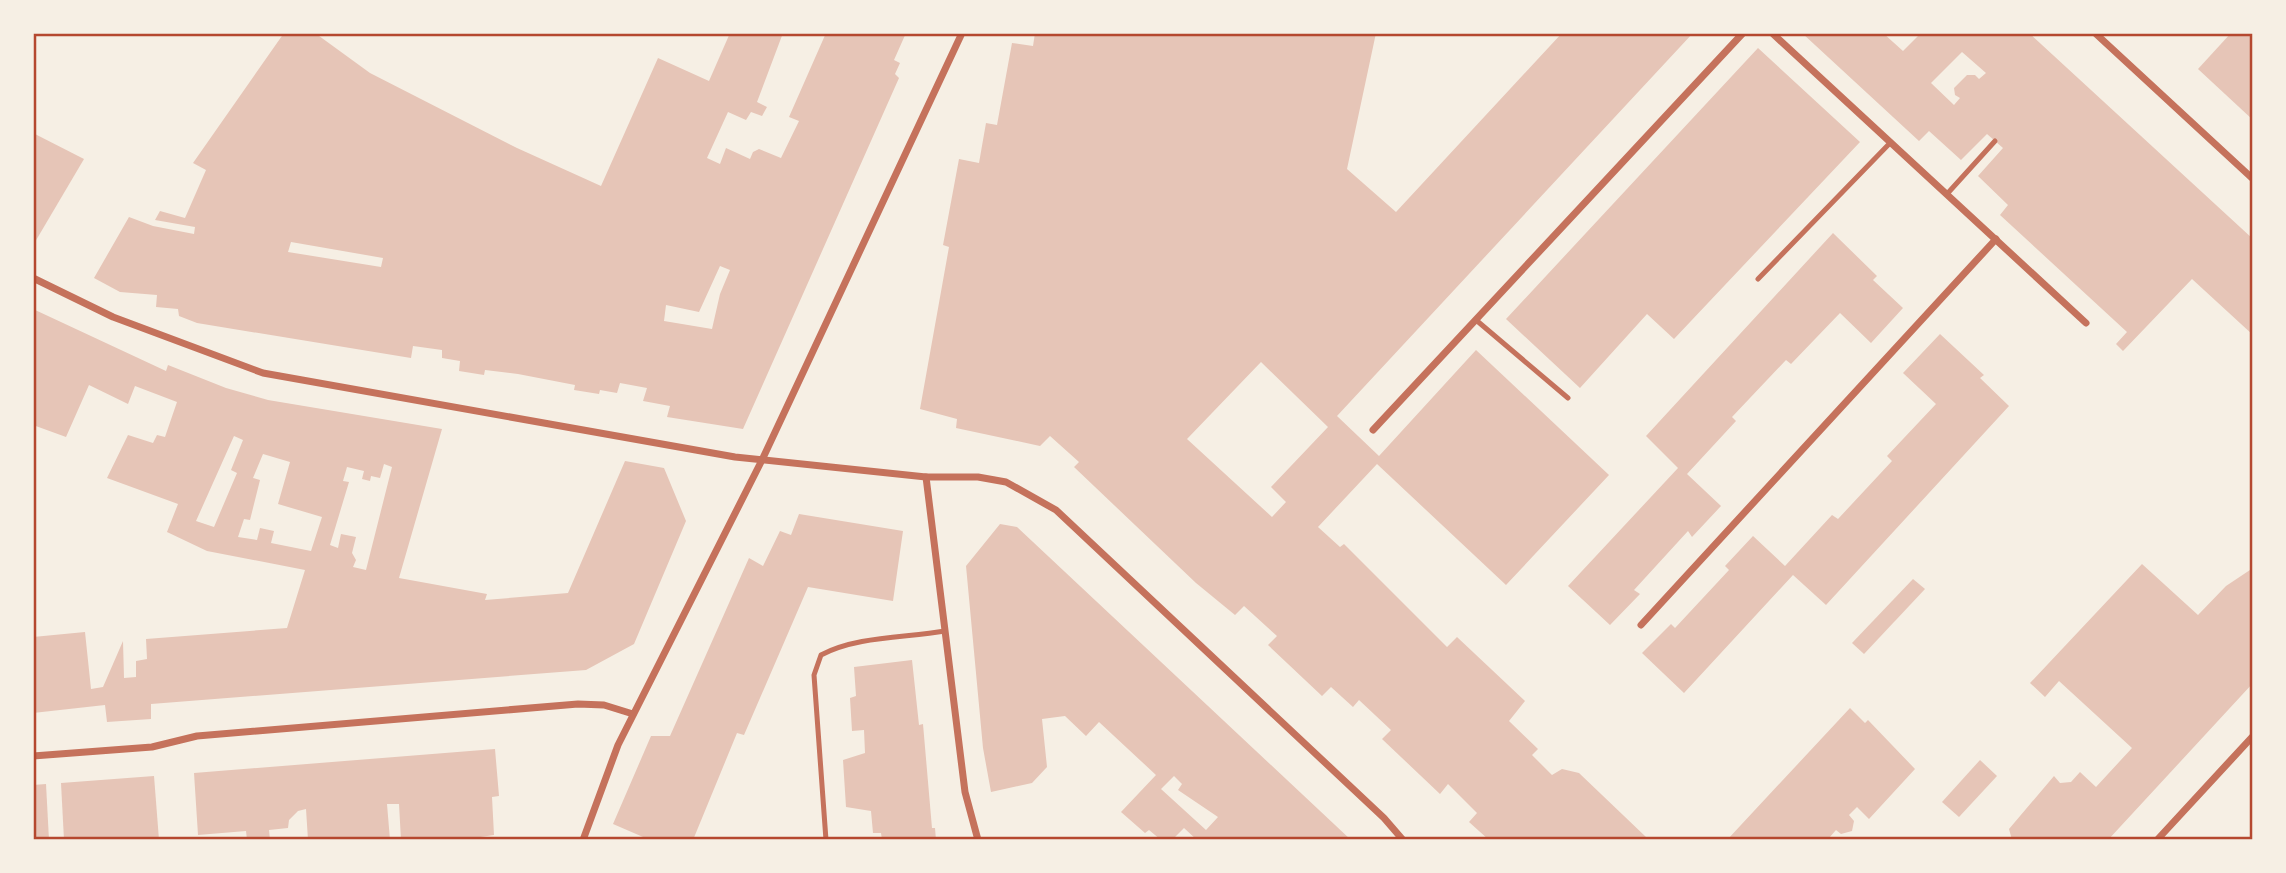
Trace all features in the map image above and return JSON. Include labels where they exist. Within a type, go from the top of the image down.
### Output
[{"type":"street","points":[[583,840],[618,745],[762,460],[962,33]]},
{"type":"street","points":[[1373,430],[1743,33]]},
{"type":"street","points":[[1772,33],[2086,323]]},
{"type":"street","points":[[2095,33],[2253,179]]},
{"type":"street","points":[[1641,625],[1996,239]]},
{"type":"street","points":[[33,278],[113,317],[263,373],[762,460],[926,477],[978,477],[1006,482],[1056,510],[1384,818],[1403,840]]},
{"type":"street","points":[[926,477],[965,792],[978,840]]},
{"type":"street","points":[[33,755],[152,747],[197,736],[578,705],[604,705],[633,714]]},
{"type":"street","points":[[2157,840],[2253,736]]},
{"type":"lane","points":[[1947,194],[1995,141]]},
{"type":"lane","points":[[1758,279],[1891,142]]},
{"type":"lane","points":[[1476,320],[1568,398]]},
{"type":"lane","points":[[826,840],[814,675],[821,655],[846,645],[945,631]]},
{"type":"building","points":[[284,33],[315,33],[370,73],[517,148],[601,186],[658,58],[709,81],[730,33],[783,33],[757,102],[767,107],[762,116],[751,112],[746,120],[728,112],[707,158],[720,164],[726,148],[750,159],[753,152],[759,149],[781,158],[799,121],[789,117],[826,33],[906,33],[894,60],[900,63],[895,74],[899,78],[743,429],[667,417],[670,406],[643,401],[647,388],[620,383],[617,393],[600,390],[599,394],[574,390],[575,385],[518,374],[485,370],[484,375],[459,371],[460,361],[442,358],[442,350],[413,346],[411,358],[197,323],[179,316],[178,309],[156,307],[157,295],[120,292],[94,278],[129,217],[153,226],[194,234],[195,227],[155,220],[160,211],[185,218],[206,170],[193,163]],"holes":[[[291,242],[383,258],[381,267],[288,252]],[[720,266],[730,270],[720,294],[712,329],[664,321],[666,305],[699,312]]]},
{"type":"building","points":[[1035,33],[1376,33],[1347,169],[1396,212],[1562,33],[1693,33],[1337,416],[1379,456],[1476,350],[1609,475],[1506,585],[1377,464],[1318,527],[1340,547],[1344,544],[1447,647],[1457,637],[1525,701],[1509,721],[1538,749],[1532,755],[1552,775],[1562,769],[1579,773],[1646,837],[1643,840],[1489,840],[1469,822],[1477,813],[1448,784],[1440,794],[1382,739],[1391,730],[1359,700],[1353,707],[1331,687],[1322,696],[1268,645],[1277,636],[1244,606],[1235,615],[1196,583],[1074,467],[1079,462],[1050,436],[1040,446],[956,428],[957,419],[920,409],[949,247],[943,245],[959,159],[979,163],[986,123],[997,125],[1012,43],[1033,46]],"holes":[[[1261,362],[1328,427],[1271,487],[1286,502],[1272,517],[1187,439]]]},
{"type":"building","points":[[1802,33],[1883,33],[1903,51],[1921,33],[2029,33],[2253,239],[2253,335],[2192,279],[2123,351],[2116,344],[2127,332],[2000,215],[2008,205],[1978,176],[2003,148],[1987,134],[1961,160],[1929,131],[1919,141]],"holes":[[[1962,52],[1986,73],[1979,79],[1975,75],[1967,75],[1954,88],[1955,95],[1960,98],[1954,105],[1931,83]]]},
{"type":"building","points":[[2231,33],[2253,33],[2253,120],[2198,69]]},
{"type":"building","points":[[1758,48],[1860,142],[1674,339],[1647,314],[1580,388],[1506,319]]},
{"type":"building","points":[[33,133],[84,159],[35,242],[33,241]]},
{"type":"building","points":[[1833,233],[1877,276],[1873,280],[1903,308],[1871,343],[1840,313],[1791,364],[1786,360],[1732,417],[1736,421],[1687,474],[1721,506],[1692,537],[1688,531],[1634,590],[1640,594],[1610,625],[1568,586],[1678,468],[1646,436]]},
{"type":"building","points":[[33,309],[166,371],[168,365],[226,388],[268,400],[442,429],[399,578],[487,594],[485,600],[568,593],[625,461],[664,468],[686,521],[634,644],[586,670],[151,704],[151,719],[107,722],[105,705],[33,713],[33,637],[85,632],[91,689],[103,687],[123,641],[124,678],[136,677],[136,661],[147,659],[146,639],[287,628],[305,570],[207,551],[167,532],[178,504],[107,478],[128,435],[153,443],[157,435],[165,437],[177,402],[135,386],[128,404],[89,385],[66,437],[33,425]],"holes":[[[234,436],[243,440],[231,470],[237,473],[214,527],[196,521]],[[263,454],[290,462],[278,504],[322,517],[311,551],[271,543],[274,531],[260,528],[257,540],[238,537],[244,519],[250,520],[260,480],[253,478]],[[384,464],[392,467],[366,570],[353,567],[356,560],[352,553],[356,537],[341,534],[338,548],[330,545],[349,482],[343,481],[347,467],[364,471],[362,479],[370,481],[371,476],[380,478]]]},
{"type":"building","points":[[1940,334],[1984,375],[1980,378],[2009,406],[1826,605],[1793,575],[1684,693],[1642,653],[1671,624],[1675,628],[1729,570],[1725,566],[1753,536],[1785,566],[1832,515],[1838,519],[1892,461],[1887,456],[1936,404],[1903,373]]},
{"type":"building","points":[[799,514],[903,531],[893,601],[808,587],[744,735],[737,733],[693,840],[650,840],[613,824],[651,736],[670,736],[749,558],[763,566],[780,531],[791,535]]},
{"type":"building","points":[[1000,524],[1017,527],[1351,840],[1197,840],[1184,828],[1172,840],[1161,840],[1149,830],[1145,833],[1121,812],[1156,775],[1099,722],[1086,736],[1065,716],[1042,719],[1047,767],[1032,783],[991,792],[983,748],[966,566]],"holes":[[[1174,776],[1182,784],[1178,790],[1218,817],[1206,830],[1161,789]]]},
{"type":"building","points":[[2142,564],[2198,615],[2226,586],[2253,568],[2253,683],[2108,840],[2012,840],[2009,829],[2054,776],[2060,783],[2071,782],[2080,772],[2096,787],[2132,748],[2059,681],[2045,697],[2030,683]]},
{"type":"building","points":[[1913,579],[1925,589],[1864,654],[1852,643]]},
{"type":"building","points":[[912,660],[919,725],[923,724],[932,828],[935,828],[936,840],[882,840],[881,833],[873,833],[871,811],[846,807],[843,760],[865,753],[864,730],[852,731],[850,698],[856,696],[854,667]]},
{"type":"building","points":[[1850,708],[1865,723],[1868,720],[1915,769],[1869,819],[1857,807],[1849,815],[1854,821],[1852,831],[1841,834],[1836,830],[1829,838],[1832,840],[1727,840]]},
{"type":"building","points":[[495,749],[499,796],[492,797],[494,835],[460,840],[450,837],[401,840],[399,804],[387,804],[390,840],[308,840],[306,809],[298,811],[289,820],[288,828],[269,830],[270,840],[247,840],[246,831],[198,835],[194,773]]},
{"type":"building","points":[[1980,760],[1997,776],[1959,817],[1942,802]]},
{"type":"building","points":[[154,776],[159,840],[64,840],[61,783]]},
{"type":"building","points":[[46,784],[49,840],[33,840],[33,785]]}]
